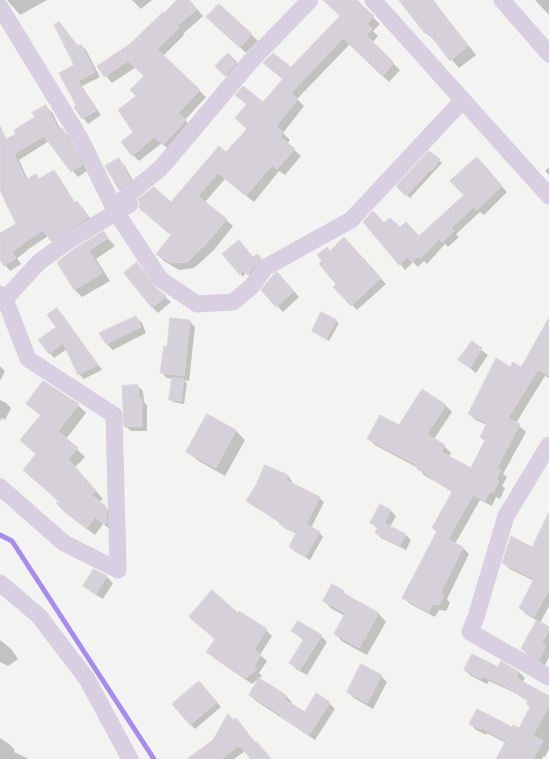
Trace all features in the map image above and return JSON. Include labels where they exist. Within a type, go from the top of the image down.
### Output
[{"type":"street","points":[[0,487],[64,544],[118,570],[114,415],[28,359],[2,297],[39,262],[68,241],[130,204],[124,198],[161,168],[250,62],[310,0]]},
{"type":"street","points":[[373,0],[549,196]]},
{"type":"street","points":[[502,0],[549,54]]},
{"type":"street","points":[[0,7],[80,138],[116,212],[160,279],[197,304],[233,302],[251,286],[266,267],[351,220],[463,100]]},
{"type":"street","points":[[549,445],[506,516],[476,618],[470,632],[549,677]]},
{"type":"street","points":[[0,583],[39,616],[87,679],[130,759]]},
{"type":"building","points":[[179,0],[189,0],[197,9],[177,26],[179,28],[157,49],[200,90],[178,113],[186,120],[163,145],[154,137],[132,156],[121,142],[133,132],[118,110],[136,96],[130,90],[144,76],[128,61],[104,77],[97,66],[130,44],[163,12],[164,13]]},
{"type":"building","points":[[323,0],[357,0],[374,16],[367,24],[372,29],[366,35],[394,63],[382,76],[343,38],[291,93],[298,99],[276,126],[284,133],[280,137],[295,149],[277,169],[272,165],[246,196],[218,173],[198,196],[227,219],[207,243],[187,262],[171,263],[156,254],[171,235],[139,208],[140,203],[138,199],[154,187],[171,202],[219,146],[226,152],[247,129],[235,118],[247,104],[235,95],[243,86],[263,102],[283,79],[263,63],[273,53],[291,67],[340,16]]},
{"type":"building","points":[[399,0],[433,0],[468,46],[450,61],[427,31],[425,33]]},
{"type":"building","points":[[219,4],[252,34],[240,48],[206,17]]},
{"type":"building","points":[[59,22],[78,46],[81,44],[95,72],[78,81],[97,110],[82,119],[74,107],[76,105],[59,73],[74,65],[54,25]]},
{"type":"building","points":[[228,53],[237,62],[225,76],[215,66]]},
{"type":"building","points":[[46,105],[59,130],[62,128],[71,143],[82,165],[71,172],[44,136],[14,154],[26,180],[36,174],[39,179],[54,170],[74,203],[77,201],[88,217],[51,241],[43,230],[12,252],[16,258],[4,266],[0,260],[0,233],[16,224],[0,190],[0,126],[6,139],[16,134],[14,130],[35,117],[32,113]]},
{"type":"building","points":[[429,151],[440,159],[431,171],[430,170],[406,196],[396,186]]},
{"type":"building","points":[[477,157],[502,186],[477,210],[474,207],[451,228],[454,231],[442,242],[439,239],[420,259],[417,256],[412,262],[407,257],[399,265],[363,222],[373,211],[384,223],[390,218],[400,227],[406,222],[419,236],[464,195],[450,181]]},
{"type":"building","points":[[119,158],[131,180],[119,190],[105,166]]},
{"type":"building","points":[[104,231],[108,238],[89,250],[102,273],[74,290],[57,262],[74,249]]},
{"type":"building","points":[[344,237],[381,278],[351,306],[333,287],[336,284],[319,264],[322,261],[317,255],[327,247],[330,251]]},
{"type":"building","points":[[239,240],[253,257],[258,254],[261,258],[247,275],[243,270],[240,275],[222,254]]},
{"type":"building","points":[[137,262],[152,285],[166,296],[152,308],[124,273]]},
{"type":"building","points":[[277,272],[294,291],[276,307],[261,290]]},
{"type":"building","points":[[57,308],[98,365],[78,375],[63,343],[49,354],[38,340],[56,327],[47,315]]},
{"type":"building","points":[[321,312],[337,320],[326,339],[312,331]]},
{"type":"building","points":[[136,316],[141,327],[106,344],[99,333]]},
{"type":"building","points":[[170,318],[190,320],[184,376],[160,373],[164,346],[167,347]]},
{"type":"building","points":[[549,318],[549,376],[538,370],[508,418],[520,424],[497,468],[501,470],[496,479],[499,481],[493,493],[490,491],[485,501],[473,495],[448,539],[463,547],[441,592],[444,596],[439,605],[432,604],[429,612],[402,598],[437,531],[432,528],[453,490],[429,478],[430,476],[417,469],[418,467],[413,463],[367,439],[380,415],[399,425],[422,389],[446,405],[427,434],[445,445],[441,452],[471,468],[485,440],[480,437],[487,423],[468,414],[496,358],[510,367],[513,362],[521,367]]},
{"type":"building","points":[[472,341],[482,348],[470,368],[458,360]]},
{"type":"building","points":[[172,377],[184,379],[181,401],[169,400]]},
{"type":"building","points":[[43,381],[79,404],[58,431],[78,448],[68,459],[96,491],[91,495],[106,506],[107,522],[105,525],[95,517],[87,528],[67,514],[56,503],[59,501],[23,470],[36,454],[20,440],[41,415],[26,404]]},
{"type":"building","points":[[138,385],[139,399],[142,399],[142,426],[124,427],[122,386]]},
{"type":"building","points":[[207,414],[236,430],[216,468],[186,452]]},
{"type":"building","points":[[265,465],[288,475],[286,480],[320,497],[306,524],[320,532],[305,557],[289,547],[296,533],[279,524],[280,522],[246,501],[256,485]]},
{"type":"building","points":[[380,504],[391,510],[384,523],[406,534],[400,546],[375,533],[378,527],[370,523]]},
{"type":"building","points":[[549,512],[549,590],[534,617],[519,608],[534,579],[502,563],[511,536],[532,547]]},
{"type":"building","points":[[94,569],[107,576],[96,594],[83,586]]},
{"type":"building","points":[[332,584],[344,591],[343,593],[379,613],[359,648],[334,634],[345,613],[323,601]]},
{"type":"building","points":[[212,590],[238,613],[239,611],[267,629],[254,650],[261,654],[254,667],[257,669],[246,678],[206,652],[215,639],[189,617]]},
{"type":"building","points":[[537,620],[549,627],[549,630],[541,644],[546,646],[539,660],[521,649]]},
{"type":"building","points":[[298,621],[322,635],[300,670],[289,663],[304,639],[291,631]]},
{"type":"building","points":[[472,654],[498,667],[501,661],[519,672],[516,678],[549,696],[549,706],[533,735],[543,741],[533,759],[496,759],[506,741],[481,728],[480,729],[469,724],[477,709],[512,727],[513,725],[519,728],[530,707],[527,705],[527,699],[506,687],[483,676],[481,679],[464,670]]},
{"type":"building","points":[[361,664],[382,675],[367,703],[347,692]]},
{"type":"building","points":[[259,678],[286,695],[284,699],[305,712],[316,693],[330,702],[309,735],[249,695]]},
{"type":"building","points":[[199,681],[217,702],[190,725],[172,704]]},
{"type":"building","points":[[228,714],[233,720],[236,718],[255,743],[256,741],[271,759],[251,759],[241,747],[240,748],[238,746],[221,759],[187,759],[213,740]]},
{"type":"waterway","points":[[0,535],[12,541],[154,759]]}]
